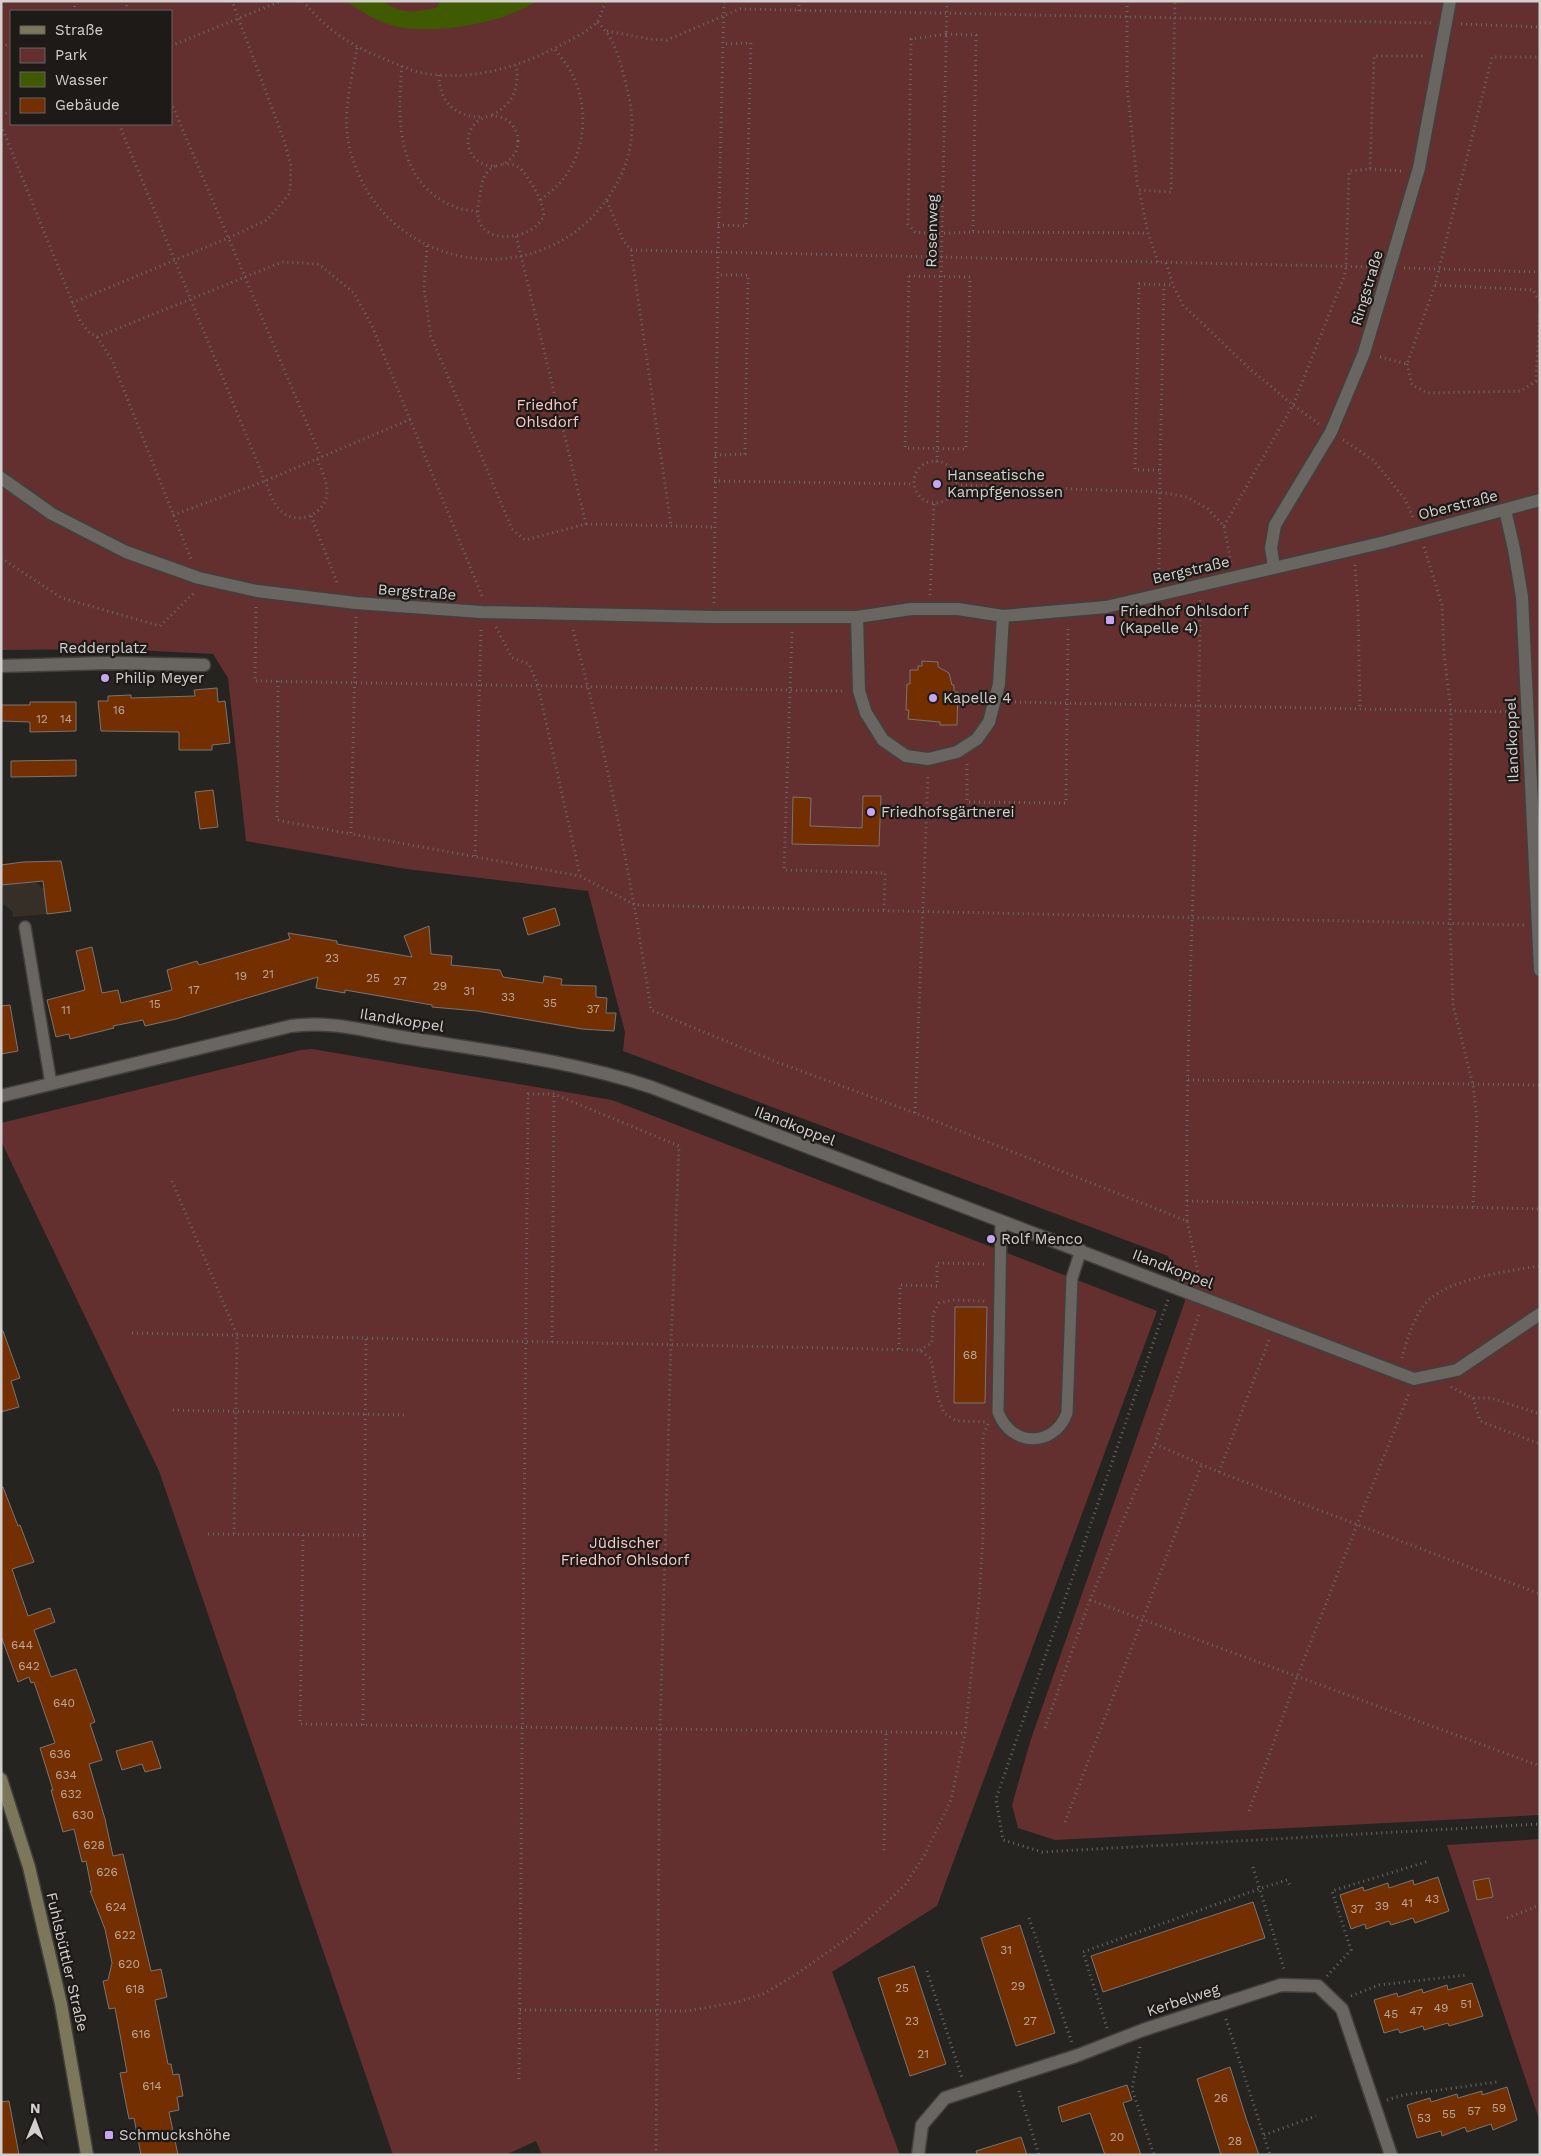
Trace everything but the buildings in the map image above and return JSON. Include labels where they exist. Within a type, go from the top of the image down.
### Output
[{"type":"main road","name":"Fuhlsbüttler Straße","points":[[1,1780],[29,1867],[61,2004],[87,2155]]},
{"type":"street","name":"Ringstraße","points":[[1274,566],[1271,548],[1275,525],[1331,432],[1364,353],[1391,267],[1418,172],[1438,56],[1450,1]]},
{"type":"street","name":"Bergstraße","points":[[1,478],[52,514],[126,552],[199,578],[257,591],[350,603],[485,612],[714,617],[857,617],[911,609],[958,609],[1003,616],[1068,611],[1106,607],[1234,578],[1274,566],[1385,542]]},
{"type":"street","name":"Oberstraße","points":[[1385,542],[1540,500]]},
{"type":"street","name":"Ilandkoppel","points":[[1504,510],[1514,549],[1522,597],[1536,926],[1540,970]]},
{"type":"street","points":[[857,617],[859,692],[866,713],[883,740],[906,756],[928,759],[957,752],[977,739],[989,722],[999,684],[1003,616]]},
{"type":"street","name":"Redderplatz","points":[[1,666],[109,663],[204,665]]},
{"type":"street","name":"Ilandkoppel","points":[[1,1096],[291,1026],[320,1024],[483,1050],[614,1075],[651,1087],[1081,1250],[1172,1287],[1414,1379]]},
{"type":"street","points":[[1414,1379],[1458,1370],[1540,1314]]},
{"type":"street","name":"Kerbelweg","points":[[918,2155],[922,2125],[946,2098],[1076,2056],[1143,2030],[1281,1984],[1318,1986]]},
{"type":"street","points":[[1318,1986],[1342,2009],[1391,2155]]},
{"type":"lane","points":[[25,927],[51,1084]]},
{"type":"lane","points":[[1001,1221],[998,1412],[1004,1425],[1011,1432],[1028,1439],[1047,1436],[1054,1432],[1065,1420],[1068,1406],[1072,1278],[1081,1250]]},
{"type":"path","points":[[72,302],[267,220],[290,193],[292,180],[291,166],[285,142],[232,1]]},
{"type":"path","points":[[172,46],[281,1]]},
{"type":"path","points":[[303,1],[316,17],[338,36],[357,48],[402,66],[439,75],[478,74],[516,65],[554,48],[597,22],[606,1]]},
{"type":"path","points":[[714,617],[718,225],[724,1]]},
{"type":"path","points":[[799,1],[799,11]]},
{"type":"path","name":"Rosenweg","points":[[937,462],[947,1]]},
{"type":"path","points":[[1127,1],[1127,86],[1138,190],[1148,233],[1158,262]]},
{"type":"path","points":[[1138,190],[1171,192],[1175,1]]},
{"type":"path","points":[[607,31],[649,39],[667,40],[740,9],[1540,26]]},
{"type":"path","points":[[357,48],[347,111],[349,144],[359,176],[376,204],[399,228],[427,246],[458,257],[482,260],[522,258],[554,246],[584,227],[607,201],[623,172],[632,139],[632,107],[624,75],[607,31],[597,22]]},
{"type":"path","points":[[973,232],[976,35],[946,34],[911,39],[908,224],[915,232],[932,234],[943,232],[1148,233]]},
{"type":"path","points":[[718,225],[746,226],[751,43],[722,44]]},
{"type":"path","points":[[540,200],[559,184],[573,164],[581,141],[583,117],[580,92],[570,70],[554,48]]},
{"type":"path","points":[[1370,169],[1374,56],[1438,56]]},
{"type":"path","points":[[1540,57],[1492,57],[1435,285],[1407,364],[1412,385],[1428,393],[1521,391],[1536,381],[1540,309]]},
{"type":"path","points":[[492,115],[507,105],[517,89],[516,65]]},
{"type":"path","points":[[402,66],[399,112],[401,140],[414,170],[437,197],[456,208],[478,212]]},
{"type":"path","points":[[439,75],[439,86],[443,97],[459,114],[470,117],[492,115],[508,120],[518,135],[516,152],[503,164]]},
{"type":"path","points":[[120,125],[265,481],[281,511],[292,517],[304,518],[311,516],[320,509],[327,494],[319,458],[245,276],[172,104]]},
{"type":"path","points":[[483,117],[476,122],[468,135],[470,151],[480,162],[495,166]]},
{"type":"path","points":[[1,125],[3,137],[80,320],[89,332],[97,337],[112,360],[199,578]]},
{"type":"path","points":[[503,164],[518,167],[540,200],[544,210],[543,217],[530,230],[516,235],[496,236],[485,229],[479,221],[478,212],[482,179],[487,171],[495,166],[503,164]]},
{"type":"path","points":[[1224,526],[1293,405],[1346,268],[1349,170],[1370,169],[1418,172]]},
{"type":"path","points":[[607,201],[623,240],[631,250],[671,526]]},
{"type":"path","points":[[516,235],[586,524]]},
{"type":"path","points":[[427,246],[424,288],[431,336],[512,529],[525,540],[586,524],[714,527]]},
{"type":"path","points":[[631,250],[1540,272]]},
{"type":"path","points":[[97,337],[191,297],[282,262],[319,264],[354,293],[372,326],[411,419],[485,612],[512,658],[529,664],[538,686],[580,876]]},
{"type":"path","points":[[1166,262],[1173,285],[1184,305],[1249,368],[1293,405],[1373,460],[1405,499],[1419,532],[1442,605],[1444,654],[1451,711],[1450,923],[1453,1005],[1472,1085],[1477,1120],[1473,1209]]},
{"type":"path","points":[[715,455],[745,454],[748,275],[718,274]]},
{"type":"path","points":[[909,276],[970,277],[966,449],[937,448],[904,448],[909,276]]},
{"type":"path","points":[[1160,470],[1135,470],[1139,284],[1173,285]]},
{"type":"path","points":[[1159,595],[1159,492],[1164,285]]},
{"type":"path","points":[[1435,285],[1533,290],[1540,302]]},
{"type":"path","points":[[1364,353],[1407,364]]},
{"type":"path","points":[[173,515],[265,481],[411,419]]},
{"type":"path","points":[[930,462],[937,462],[949,467],[954,472],[956,485],[951,496],[946,501],[934,503],[918,495],[914,484],[918,470],[930,462]]},
{"type":"path","points":[[714,481],[914,484]]},
{"type":"path","points":[[956,485],[1159,492],[1187,497],[1208,508],[1224,526],[1234,578]]},
{"type":"path","points":[[930,609],[934,503]]},
{"type":"path","points":[[311,516],[350,603],[356,683],[351,834]]},
{"type":"path","points":[[1354,549],[1358,605],[1360,709]]},
{"type":"path","points":[[1,558],[62,598],[160,626],[196,592]]},
{"type":"path","points":[[1045,1728],[1090,1600],[1155,1444],[1204,1298],[1187,1221],[1188,1080],[1200,706],[1200,585]]},
{"type":"path","points":[[257,591],[255,681],[859,692]]},
{"type":"path","points":[[968,745],[967,802],[1066,803],[1068,611]]},
{"type":"path","points":[[475,856],[479,685],[485,612]]},
{"type":"path","points":[[569,615],[589,688],[635,904],[651,1010],[774,1061],[915,1113],[1187,1221]]},
{"type":"path","points":[[793,616],[784,870],[885,873],[884,911]]},
{"type":"path","points":[[278,681],[277,820],[580,876],[635,904],[1536,926]]},
{"type":"path","points":[[994,701],[1527,712]]},
{"type":"path","points":[[915,1113],[928,759]]},
{"type":"path","points":[[1188,1080],[1540,1085]]},
{"type":"path","points":[[519,2079],[528,1094],[554,1094],[679,1146],[671,1344],[660,1729],[656,2155]]},
{"type":"path","points":[[552,1342],[554,1094]]},
{"type":"path","points":[[172,1181],[237,1335],[234,1534]]},
{"type":"path","points":[[1187,1201],[1473,1209],[1540,1209]]},
{"type":"path","points":[[899,1349],[900,1285],[937,1286],[938,1263],[1000,1264]]},
{"type":"path","points":[[1398,1373],[1410,1328],[1429,1300],[1464,1281],[1540,1266]]},
{"type":"path","points":[[1172,1287],[996,1799],[1003,1840],[1042,1852],[1540,1824]]},
{"type":"path","points":[[132,1333],[920,1350],[932,1343],[933,1314],[939,1303],[953,1300],[999,1301]]},
{"type":"path","points":[[1218,1472],[1275,1326]]},
{"type":"path","points":[[363,1725],[366,1338]]},
{"type":"path","points":[[920,1350],[931,1359],[938,1398],[944,1413],[956,1421],[989,1422]]},
{"type":"path","points":[[1428,1376],[1473,1398],[1491,1398],[1540,1414]]},
{"type":"path","points":[[1248,1811],[1297,1677],[1414,1379]]},
{"type":"path","points":[[1473,1398],[1480,1422],[1540,1444]]},
{"type":"path","points":[[173,1410],[404,1415]]},
{"type":"path","points":[[520,2010],[687,2011],[717,2007],[763,1994],[795,1975],[852,1935],[881,1910],[905,1885],[925,1854],[951,1800],[965,1734],[979,1602],[983,1536],[982,1435],[989,1422],[998,1412]]},
{"type":"path","points":[[1155,1444],[1218,1472],[1540,1594]]},
{"type":"path","points":[[1065,1822],[1202,1464]]},
{"type":"path","points":[[208,1534],[364,1535]]},
{"type":"path","points":[[303,1535],[300,1724],[965,1734]]},
{"type":"path","points":[[1090,1600],[1540,1766]]},
{"type":"path","points":[[884,1850],[886,1732]]},
{"type":"path","points":[[1318,1986],[1351,1950],[1332,1891],[1429,1861]]},
{"type":"path","points":[[1253,1867],[1289,1985]]},
{"type":"path","points":[[1112,2043],[1083,1952],[1287,1880],[1291,1887]]},
{"type":"path","points":[[1507,1918],[1540,1905]]},
{"type":"path","points":[[1029,1918],[1076,2056]]},
{"type":"path","points":[[927,1971],[966,2090]]},
{"type":"path","points":[[1335,2002],[1379,1985],[1467,1976]]},
{"type":"path","points":[[1222,2004],[1270,2155]]},
{"type":"path","points":[[1143,2030],[1132,2089],[1154,2155]]},
{"type":"path","points":[[1014,2076],[1040,2155]]},
{"type":"path","points":[[1375,2104],[1402,2095],[1497,2082]]},
{"type":"path","points":[[1264,2135],[1316,2116]]},
{"type":"shaded area","points":[[35,882],[44,889],[47,914],[13,917],[12,911],[5,905],[1,905],[1,885]]},
{"type":"green space","name":"Friedhof Ohlsdorf","points":[[1,1],[1540,1],[1540,1815],[1055,1840],[1018,1828],[1012,1805],[1031,1739],[1185,1301],[1168,1256],[623,1051],[625,1032],[588,891],[406,869],[246,841],[228,678],[213,654],[115,649],[1,650]]},
{"type":"green space","name":"Jüdischer Friedhof Ohlsdorf","points":[[312,1049],[612,1100],[1157,1311],[937,1906],[832,1972],[900,2155],[542,2155],[536,2141],[505,2155],[393,2155],[159,1471],[1,1141],[1,1123],[301,1050]]},
{"type":"green space","points":[[1540,1839],[1540,2122],[1447,1845]]},
{"type":"water","points":[[347,1],[380,1],[397,9],[410,12],[436,8],[441,1],[537,1],[523,9],[489,21],[451,28],[415,29],[385,23]]},
{"type":"place","name":"Hanseatische Kampfgenossen","points":[[937,484]]},
{"type":"place","name":"Friedhof Ohlsdorf (Kapelle 4)","points":[[1110,620]]},
{"type":"place","name":"Philip Meyer","points":[[105,678]]},
{"type":"place","name":"Kapelle 4","points":[[933,698]]},
{"type":"place","name":"Friedhofsgärtnerei","points":[[871,812]]},
{"type":"place","name":"Rolf Menco","points":[[991,1239]]},
{"type":"place","name":"Schmuckshöhe","points":[[109,2135]]}]
